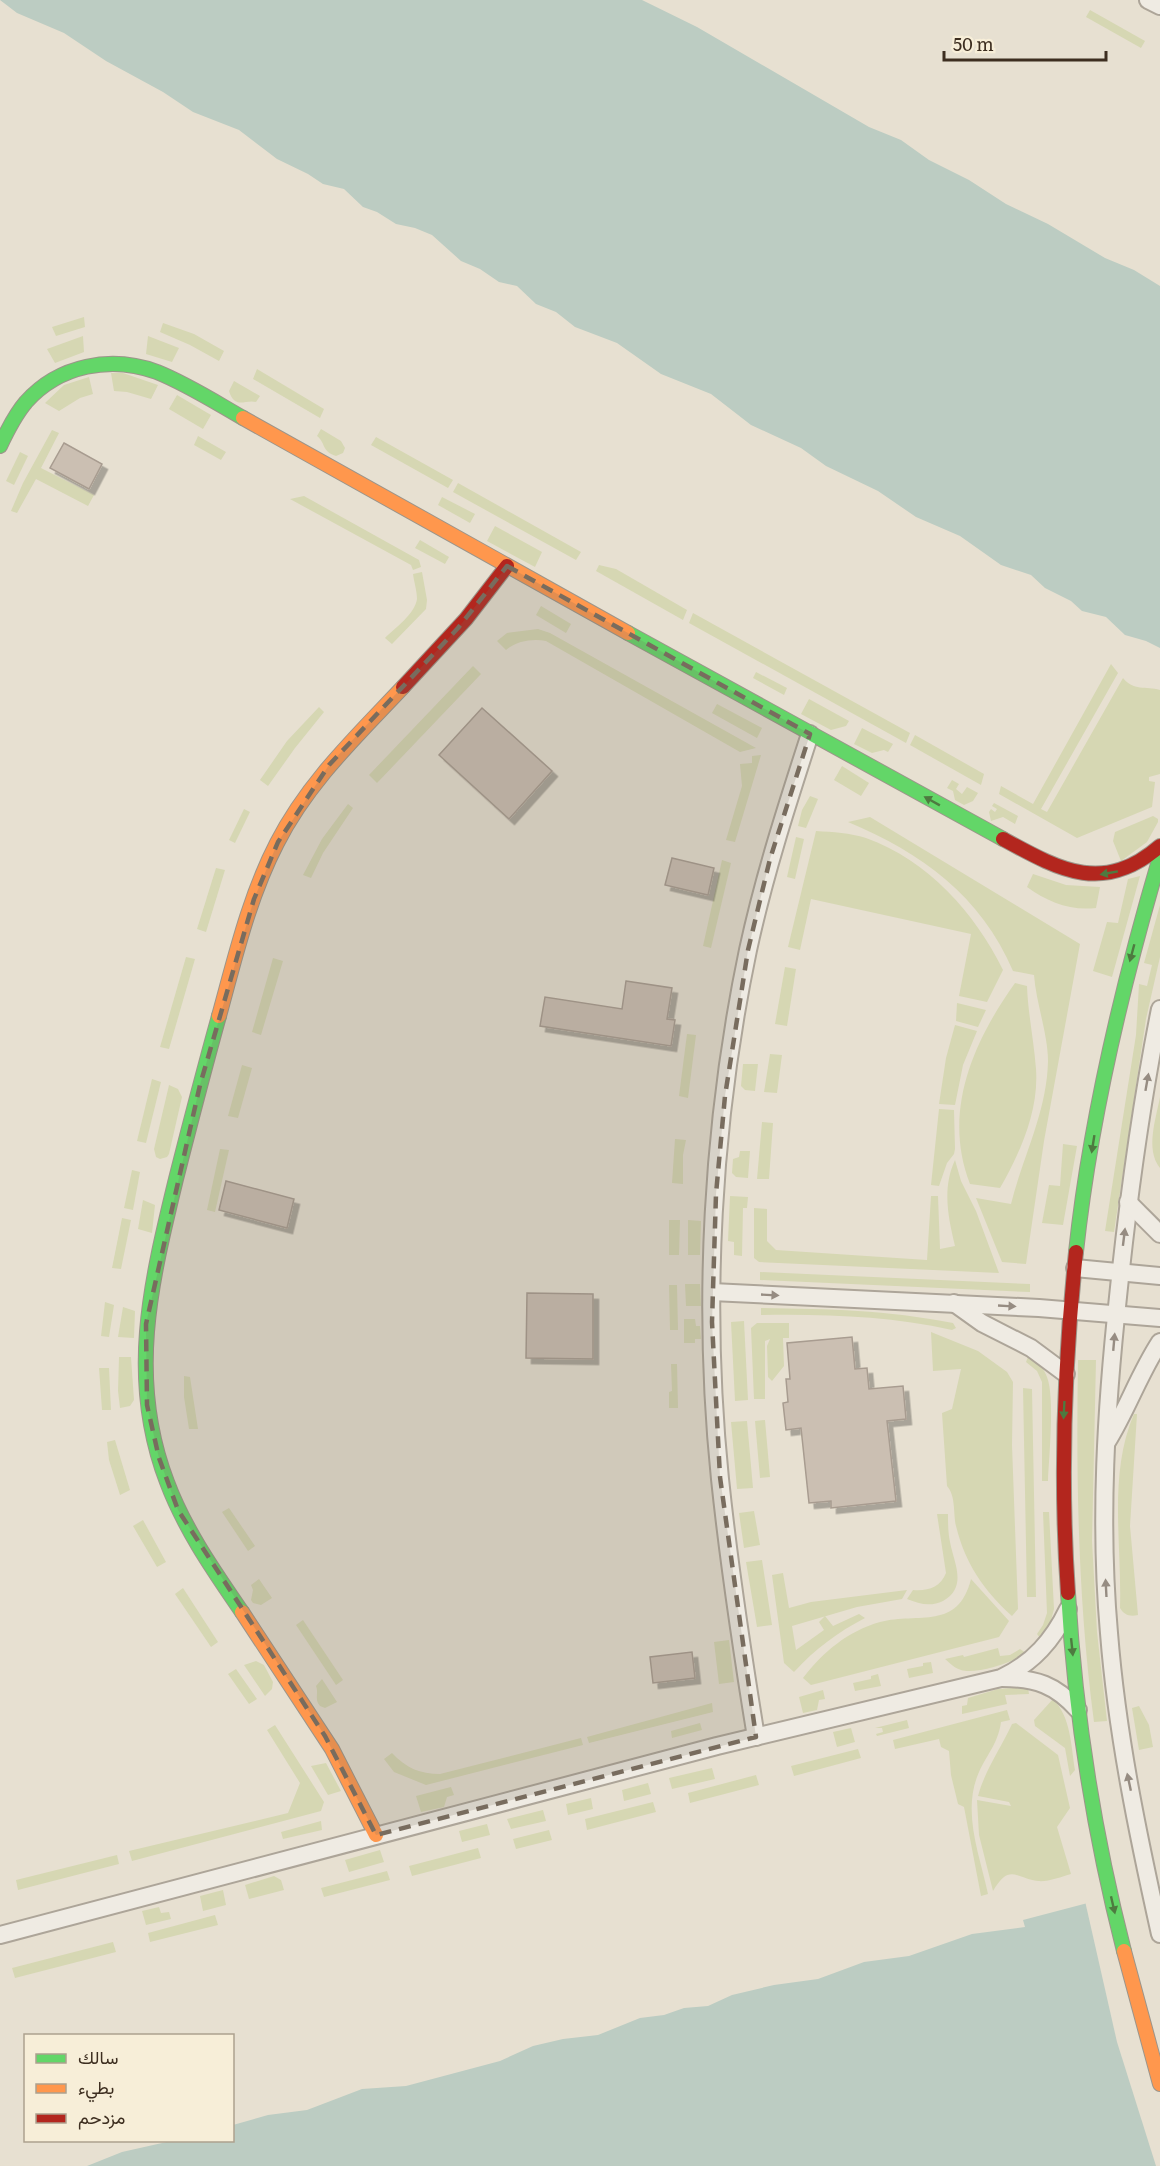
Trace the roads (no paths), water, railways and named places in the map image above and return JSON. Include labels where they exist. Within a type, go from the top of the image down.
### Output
[{"type":"street","points":[[1148,0],[1160,6]]},
{"type":"street","points":[[0,446],[22,407],[46,384],[71,370],[107,363],[131,364],[161,373],[810,734],[1059,869],[1084,874],[1111,873],[1134,865],[1160,846]]},
{"type":"street","points":[[376,1835],[353,1784],[325,1736],[205,1557],[178,1509],[159,1458],[147,1405],[146,1324],[161,1243],[200,1085],[250,908],[278,842],[329,765],[458,628],[507,566]]},
{"type":"street","points":[[756,1737],[720,1477],[714,1384],[712,1292],[719,1145],[739,999],[770,860],[810,734]]},
{"type":"street","points":[[1160,857],[1116,1018],[1083,1201],[1066,1374],[1063,1465],[1069,1608],[1078,1710],[1100,1848],[1133,1988],[1160,2084]]},
{"type":"street","points":[[1160,1009],[1128,1202],[1116,1314],[1106,1443],[1104,1538],[1109,1632],[1126,1769],[1160,1934]]},
{"type":"street","points":[[1128,1202],[1160,1234]]},
{"type":"street","points":[[1075,1268],[1160,1276]]},
{"type":"street","points":[[712,1292],[954,1303],[1160,1318]]},
{"type":"street","points":[[954,1303],[982,1323],[1031,1348],[1066,1374]]},
{"type":"street","points":[[1106,1443],[1127,1408],[1146,1364],[1160,1342]]},
{"type":"street","points":[[0,1935],[756,1737],[1001,1678],[1022,1667],[1041,1651],[1069,1608]]},
{"type":"street","points":[[1001,1678],[1021,1679],[1049,1686],[1060,1692],[1078,1710]]}]
